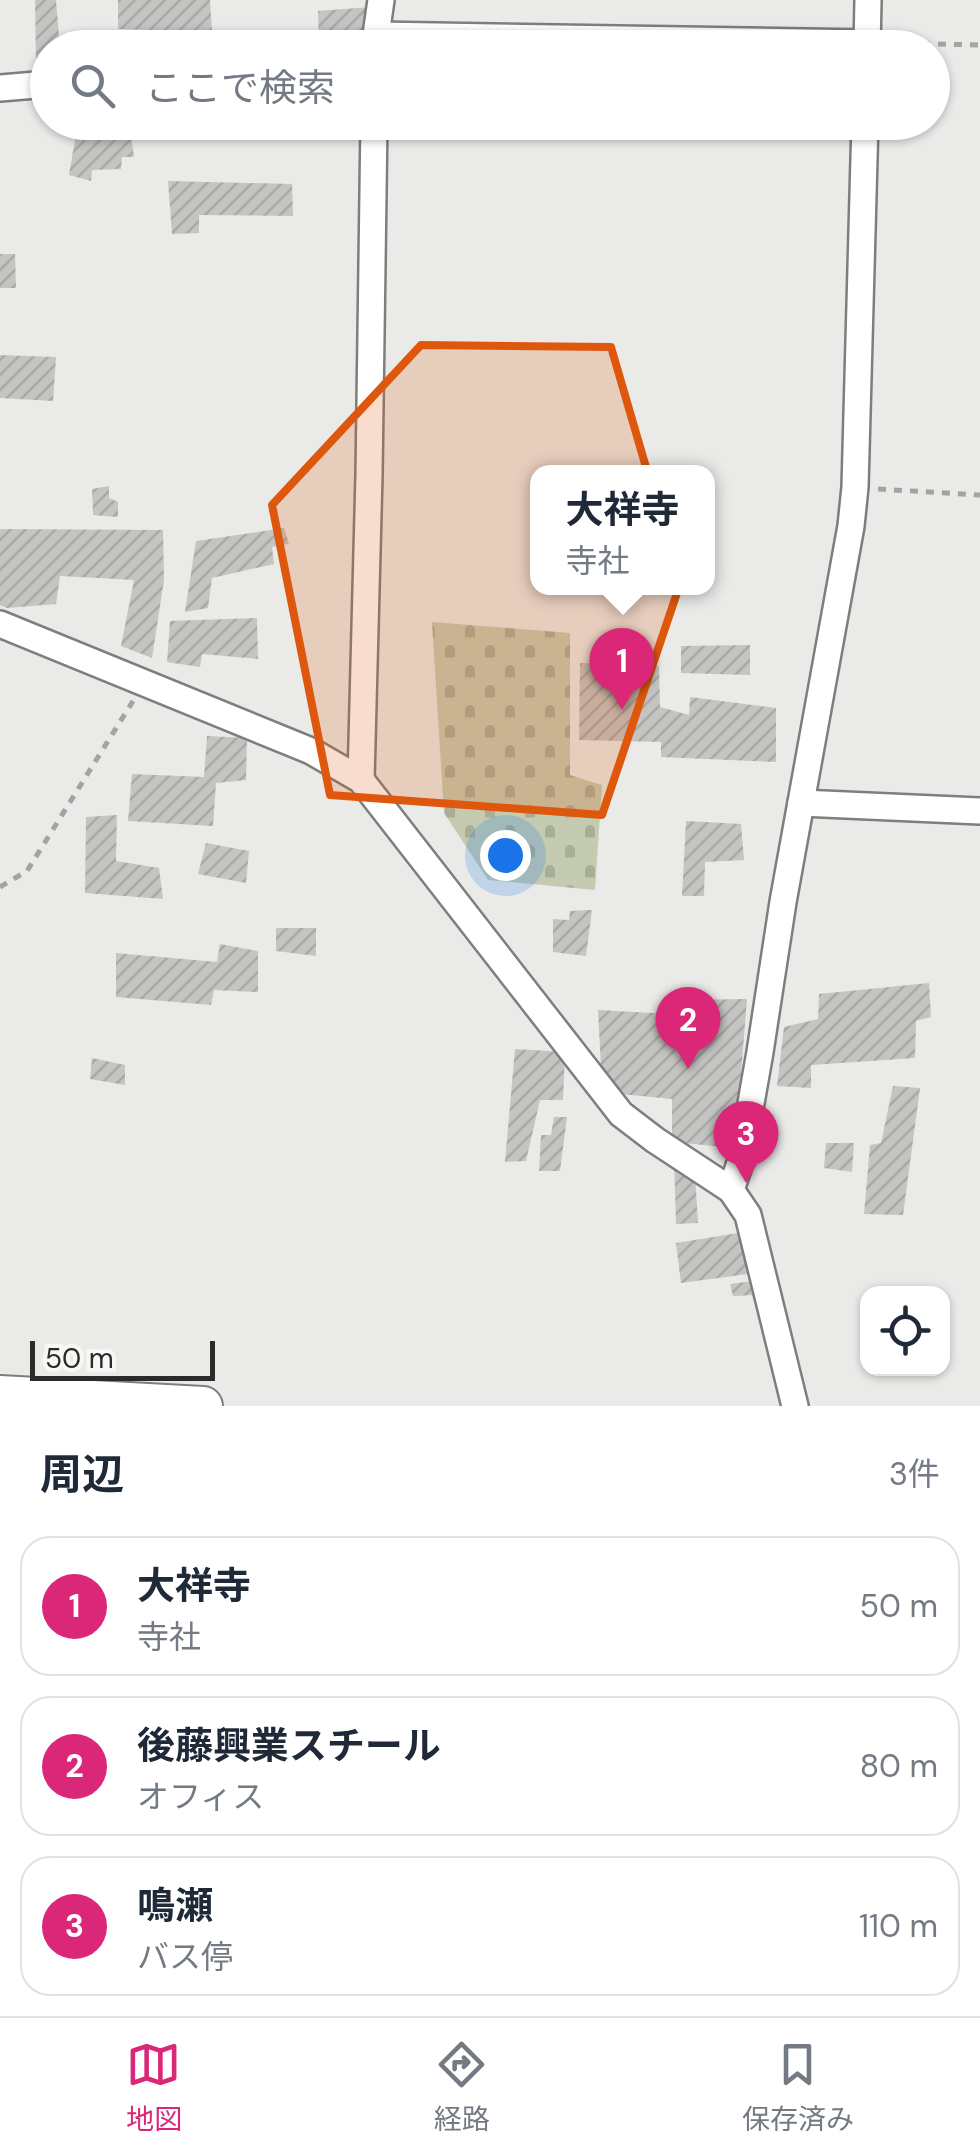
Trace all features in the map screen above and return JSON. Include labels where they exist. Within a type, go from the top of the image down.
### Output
[{"type":"main road","points":[[0,1395],[203,1406]]},
{"type":"street","points":[[377,30],[380,0]]},
{"type":"street","points":[[867,30],[868,0]]},
{"type":"street","points":[[0,88],[30,86]]},
{"type":"street","points":[[362,780],[374,140]]},
{"type":"street","points":[[731,1190],[741,1160],[852,526],[865,140]]},
{"type":"street","points":[[0,624],[311,752],[362,780],[621,1114],[731,1190],[748,1216],[796,1406]]},
{"type":"street","points":[[801,804],[980,811]]},
{"type":"path","points":[[950,44],[980,44]]},
{"type":"path","points":[[855,488],[980,495]]},
{"type":"path","points":[[0,887],[27,872],[132,702],[150,684]]},
{"type":"highlighted area","points":[[421,345],[611,347],[680,584],[602,815],[330,795],[272,505]]},
{"type":"green space","points":[[432,622],[570,633],[570,775],[602,785],[595,890],[488,880],[444,813]]},
{"type":"building","points":[[35,0],[56,0],[58,30],[35,30]]},
{"type":"building","points":[[118,0],[210,0],[212,30],[118,29]]},
{"type":"building","points":[[370,7],[370,30],[319,30],[318,11]]},
{"type":"building","points":[[75,140],[132,140],[134,157],[122,157],[121,169],[92,170],[91,181],[69,175]]},
{"type":"building","points":[[168,181],[292,184],[293,216],[199,215],[199,233],[172,234]]},
{"type":"building","points":[[0,254],[15,254],[16,288],[0,288]]},
{"type":"building","points":[[0,355],[56,357],[53,401],[0,398]]},
{"type":"building","points":[[109,486],[109,498],[118,502],[118,517],[93,515],[92,489]]},
{"type":"building","points":[[284,528],[289,544],[272,547],[274,564],[212,578],[208,608],[185,612],[196,541]]},
{"type":"building","points":[[0,529],[163,530],[164,580],[152,658],[121,646],[134,580],[60,576],[56,604],[7,608],[0,605]]},
{"type":"building","points":[[257,618],[258,659],[202,654],[200,667],[167,662],[170,621]]},
{"type":"building","points":[[750,645],[750,675],[681,673],[681,646]]},
{"type":"building","points":[[580,663],[659,666],[660,707],[689,715],[690,697],[776,708],[776,762],[661,757],[661,742],[579,740]]},
{"type":"building","points":[[207,736],[247,738],[246,780],[216,783],[213,826],[128,821],[132,774],[204,777]]},
{"type":"building","points":[[117,815],[116,861],[159,868],[163,899],[85,893],[86,817]]},
{"type":"building","points":[[686,821],[741,824],[744,860],[705,862],[704,896],[682,896]]},
{"type":"building","points":[[206,843],[249,851],[246,883],[198,874]]},
{"type":"building","points":[[592,910],[586,956],[553,952],[553,919],[569,920],[570,911]]},
{"type":"building","points":[[276,928],[316,928],[316,956],[276,951]]},
{"type":"building","points":[[220,944],[258,951],[258,992],[214,990],[211,1005],[116,997],[116,953],[217,962]]},
{"type":"building","points":[[929,983],[931,1017],[916,1021],[915,1058],[811,1065],[811,1088],[777,1086],[784,1027],[818,1019],[819,994]]},
{"type":"building","points":[[747,999],[735,1148],[672,1142],[672,1099],[620,1094],[601,1067],[598,1010],[671,1014],[679,1000]]},
{"type":"building","points":[[515,1049],[565,1052],[563,1100],[540,1100],[526,1161],[505,1162]]},
{"type":"building","points":[[92,1058],[125,1065],[125,1085],[90,1079]]},
{"type":"building","points":[[893,1086],[920,1088],[903,1215],[864,1214],[870,1145],[881,1143]]},
{"type":"building","points":[[554,1117],[567,1117],[560,1171],[539,1171],[541,1135],[551,1135]]},
{"type":"building","points":[[826,1143],[854,1143],[852,1172],[824,1168]]},
{"type":"building","points":[[674,1160],[695,1174],[698,1223],[676,1224]]},
{"type":"building","points":[[738,1233],[748,1274],[681,1283],[676,1243]]},
{"type":"building","points":[[754,1281],[755,1295],[733,1296],[730,1284]]},
{"type":"place","name":"大祥寺","points":[[622,710]]},
{"type":"place","name":"後藤興業スチール","points":[[688,1069]]},
{"type":"place","name":"鳴瀬","points":[[746,1183]]}]
